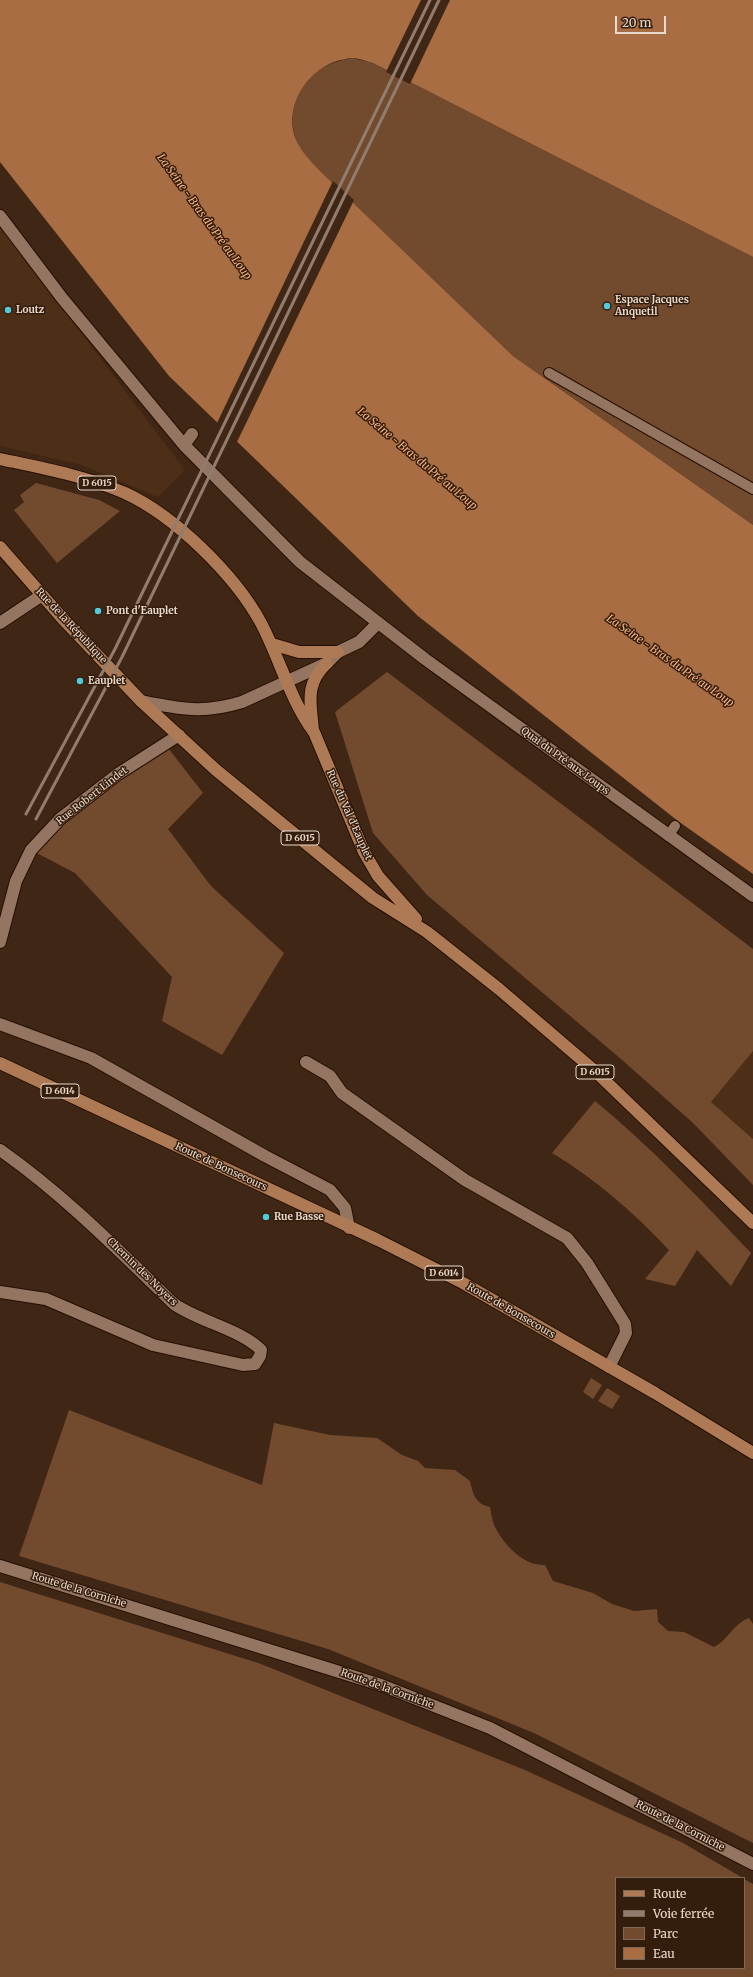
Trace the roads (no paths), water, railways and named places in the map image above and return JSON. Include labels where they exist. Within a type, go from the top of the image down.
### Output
[{"type":"main road","name":"D 6015","points":[[0,459],[85,478],[126,494],[162,516],[218,564],[233,581],[249,602],[272,644],[288,681]]},
{"type":"main road","name":"Rue de la République","points":[[0,547],[42,596],[141,701],[179,736]]},
{"type":"main road","points":[[272,644],[299,652],[338,652]]},
{"type":"main road","points":[[314,732],[310,705],[310,691],[318,672],[327,663]]},
{"type":"main road","name":"Rue du Val d'Eauplet","points":[[288,681],[303,718],[314,732],[364,852],[378,876],[427,932]]},
{"type":"main road","name":"D 6015","points":[[179,736],[216,770],[373,898],[427,932],[499,989],[596,1072],[753,1223]]},
{"type":"main road","name":"Route de Bonsecours","points":[[0,1063],[349,1228],[384,1243],[463,1283],[609,1367],[753,1453]]},
{"type":"street","name":"Quai du Pré aux Loups","points":[[0,216],[62,298],[184,445],[300,562],[359,603],[378,623],[527,727],[671,831],[753,896]]},
{"type":"street","points":[[184,445],[192,434]]},
{"type":"street","points":[[0,623],[42,596]]},
{"type":"street","points":[[141,701],[181,709],[201,710],[228,706],[242,702],[327,663],[338,652],[359,642],[378,623]]},
{"type":"street","name":"Rue Robert Lindet","points":[[0,942],[16,881],[31,850],[60,819],[118,774],[179,736]]},
{"type":"street","points":[[0,1024],[92,1058],[266,1156],[330,1190],[345,1208],[349,1228]]},
{"type":"street","points":[[306,1062],[330,1076],[342,1093],[465,1180],[567,1238],[587,1263],[625,1324],[626,1333],[609,1367]]},
{"type":"street","name":"Chemin des Noyers","points":[[0,1150],[38,1177],[92,1224],[174,1304],[188,1314],[252,1341],[261,1350],[260,1356],[255,1364],[243,1365],[153,1345],[46,1299],[0,1292]]},
{"type":"street","name":"Route de la Corniche","points":[[0,1566],[381,1685],[476,1722],[753,1864]]},
{"type":"lane","points":[[549,373],[753,489]]},
{"type":"water","name":"La Seine - Bras du Pré au Loup","points":[[0,0],[753,0],[753,257],[373,63],[357,58],[340,60],[329,64],[311,77],[303,86],[298,96],[292,118],[293,130],[297,142],[320,171],[513,356],[753,525],[753,874],[678,821],[418,616],[169,376],[0,162]]},
{"type":"railway","points":[[26,814],[115,649],[430,0]]},
{"type":"railway","points":[[36,819],[122,657],[439,0]]},
{"type":"place","name":"Espace Jacques Anquetil","points":[[607,306]]},
{"type":"place","name":"Loutz","points":[[8,310]]},
{"type":"place","name":"Pont d'Eauplet","points":[[98,611]]},
{"type":"place","name":"Eauplet","points":[[80,681]]},
{"type":"place","name":"Rue Basse","points":[[266,1217]]}]
